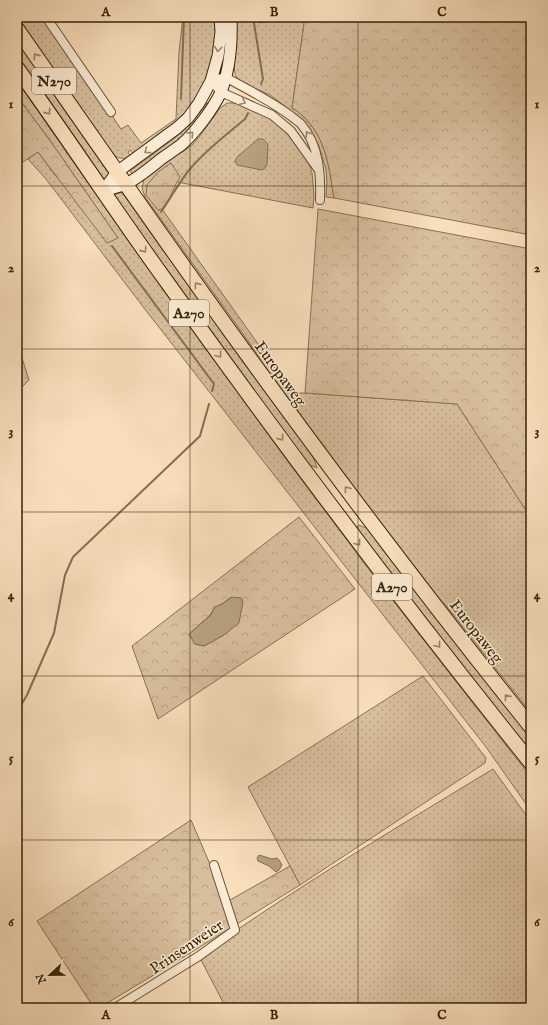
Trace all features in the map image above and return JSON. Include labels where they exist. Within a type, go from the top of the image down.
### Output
[{"type":"highway","name":"Europaweg","points":[[17,29],[125,184],[283,404],[421,587],[531,727]]},
{"type":"highway","name":"N270","points":[[17,68],[103,191]]},
{"type":"highway","name":"A270","points":[[103,191],[225,363],[346,527],[531,763]]},
{"type":"street","points":[[46,17],[111,112]]},
{"type":"street","points":[[103,191],[117,172],[177,128],[188,118],[200,103],[211,81],[218,56],[220,17]]},
{"type":"street","points":[[103,191],[125,184],[140,175],[181,144],[197,128],[207,115],[221,92],[225,77],[232,36],[231,17]]},
{"type":"street","points":[[211,81],[225,77],[282,109],[300,124],[311,139],[316,150],[320,200]]},
{"type":"street","points":[[211,81],[221,92],[265,112],[291,131],[318,168]]},
{"type":"street","name":"Prinsenweier","points":[[115,1008],[199,956],[235,930],[214,865]]},
{"type":"green space","points":[[18,17],[44,17],[121,129],[128,125],[141,143],[176,119],[179,52],[183,17],[216,17],[216,45],[210,73],[189,112],[134,155],[130,150],[128,152],[131,157],[119,158],[113,154],[106,145]]},
{"type":"green space","points":[[236,17],[258,17],[260,23],[289,17],[305,17],[292,108],[304,117],[318,135],[326,155],[334,198],[326,197],[326,170],[319,146],[300,119],[270,95],[243,83],[237,78],[234,66]]},
{"type":"green space","points":[[305,17],[531,17],[531,235],[334,198],[326,155],[318,135],[304,117],[292,108]]},
{"type":"green space","points":[[17,36],[112,174],[104,179],[39,85],[25,72],[17,60]]},
{"type":"green space","points":[[17,81],[124,235],[286,459],[370,571],[531,777],[531,811],[486,747],[144,308],[46,179],[28,159],[38,152],[55,175],[118,238],[17,96]]},
{"type":"green space","points":[[17,96],[118,238],[107,243],[38,152],[23,162],[17,161]]},
{"type":"green space","points":[[207,103],[209,104],[186,136],[133,175],[130,171],[183,131]]},
{"type":"green space","points":[[227,103],[237,103],[266,115],[289,131],[308,160],[312,173],[314,196],[313,208],[177,182],[171,163],[158,210],[162,209],[293,393],[457,404],[531,518],[531,713],[372,511],[262,363],[256,352],[145,197],[142,188],[144,179],[166,161],[192,145],[220,108]]},
{"type":"green space","points":[[171,163],[180,177],[162,209],[158,210],[146,195],[147,185],[158,172]]},
{"type":"green space","points":[[122,188],[311,449],[310,452],[317,468],[310,465],[303,458],[231,365],[113,194]]},
{"type":"green space","points":[[318,209],[531,249],[531,518],[457,404],[305,393]]},
{"type":"green space","points":[[17,342],[29,380],[17,392]]},
{"type":"green space","points":[[299,517],[355,589],[158,719],[132,646]],"holes":[[[231,597],[224,635],[204,646],[195,644],[189,634],[210,615],[215,607]]]},
{"type":"green space","points":[[359,525],[368,529],[372,534],[374,533],[531,734],[531,758],[361,535],[357,527]]},
{"type":"green space","points":[[423,676],[486,758],[485,763],[300,885],[248,787]]},
{"type":"green space","points":[[493,769],[531,822],[531,1008],[226,1008],[199,956],[308,883]]},
{"type":"green space","points":[[191,820],[209,862],[223,904],[290,866],[300,885],[99,1008],[94,1008],[37,921]]},
{"type":"shaded area","points":[[258,139],[263,139],[268,144],[267,165],[265,168],[262,170],[237,165],[235,161],[237,157]]},
{"type":"shaded area","points":[[232,597],[241,598],[243,602],[239,623],[224,635],[204,646],[195,644],[189,634],[210,616],[215,607]]},
{"type":"shaded area","points":[[259,855],[272,859],[277,858],[282,865],[276,872],[269,866],[258,861],[257,858]]},
{"type":"waterway","points":[[181,99],[184,17]]},
{"type":"waterway","points":[[253,17],[263,79],[261,84]]},
{"type":"waterway","points":[[161,212],[182,179],[196,162],[245,119],[248,113]]},
{"type":"waterway","points":[[112,246],[214,384],[212,391]]},
{"type":"waterway","points":[[17,712],[27,695],[54,633],[65,575],[73,557],[200,436],[209,404]]}]
